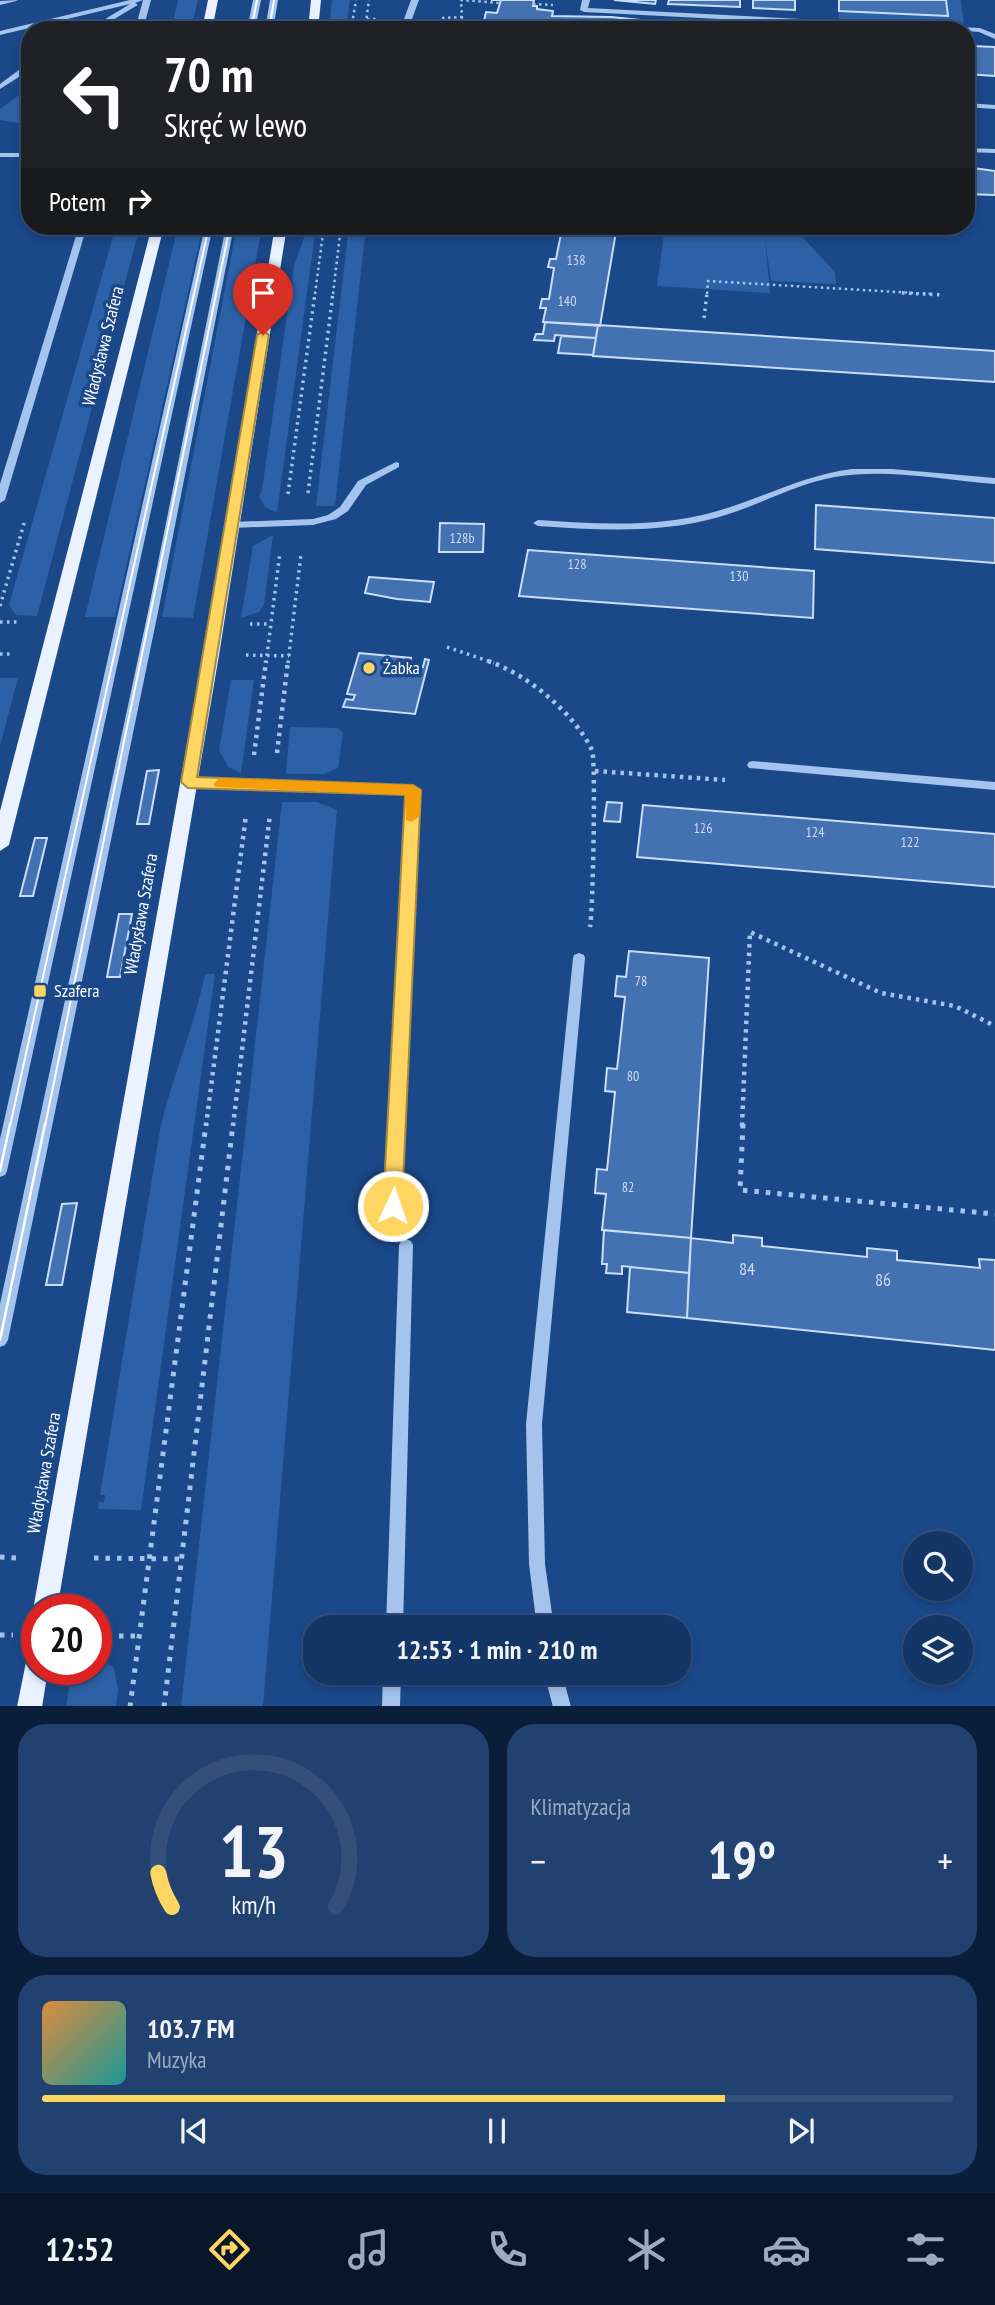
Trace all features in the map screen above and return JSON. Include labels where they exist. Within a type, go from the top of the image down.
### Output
[{"type":"main road","points":[[209,21],[214,0]]},
{"type":"main road","points":[[314,21],[316,0]]},
{"type":"main road","name":"Władysława Szafera","points":[[0,845],[156,235]]},
{"type":"main road","name":"Władysława Szafera","points":[[48,1594],[280,235]]},
{"type":"main road","points":[[29,1706],[33,1685]]},
{"type":"street","points":[[0,3],[14,0]]},
{"type":"street","points":[[106,21],[143,0]]},
{"type":"street","points":[[140,21],[143,0]]},
{"type":"street","points":[[52,21],[143,0]]},
{"type":"street","points":[[253,21],[257,0]]},
{"type":"street","points":[[270,21],[274,0]]},
{"type":"street","points":[[407,21],[415,0]]},
{"type":"street","points":[[586,0],[584,10],[802,21]]},
{"type":"street","points":[[0,33],[21,28]]},
{"type":"street","points":[[975,30],[995,37]]},
{"type":"street","points":[[0,87],[21,72]]},
{"type":"street","points":[[975,106],[995,107]]},
{"type":"street","points":[[975,150],[995,151]]},
{"type":"street","points":[[0,155],[21,155]]},
{"type":"street","points":[[0,500],[80,235]]},
{"type":"street","points":[[0,1171],[207,235]]},
{"type":"street","points":[[0,1340],[153,612],[228,235]]},
{"type":"street","points":[[232,525],[305,522],[337,515],[362,483],[396,464]]},
{"type":"street","points":[[538,523],[639,527],[679,523],[738,509],[796,485],[836,474],[995,481]]},
{"type":"street","points":[[753,765],[995,786]]},
{"type":"street","points":[[188,782],[413,790],[393,1206]]},
{"type":"street","points":[[544,1615],[537,1564],[534,1424],[579,958]]},
{"type":"street","points":[[394,1615],[406,1245]]},
{"type":"street","points":[[391,1706],[392,1685]]},
{"type":"street","points":[[556,1685],[562,1706]]},
{"type":"path","points":[[352,21],[356,0]]},
{"type":"path","points":[[366,21],[369,0]]},
{"type":"path","points":[[461,21],[461,0],[500,2]]},
{"type":"path","points":[[130,1706],[323,235]]},
{"type":"path","points":[[164,1706],[340,235]]},
{"type":"path","points":[[704,318],[708,281],[944,295]]},
{"type":"path","points":[[447,647],[503,666],[557,703],[593,752],[593,918],[579,958]]},
{"type":"path","points":[[235,655],[289,656]]},
{"type":"path","points":[[595,771],[732,780],[753,765]]},
{"type":"path","points":[[995,1026],[955,1006],[881,993],[750,932],[740,1190],[995,1214]]},
{"type":"path","points":[[0,1557],[18,1558]]},
{"type":"path","points":[[92,1558],[181,1559]]},
{"type":"path","points":[[112,1636],[139,1636]]},
{"type":"shaded area","points":[[178,0],[198,0],[193,21],[173,21]]},
{"type":"shaded area","points":[[332,0],[350,0],[347,21],[330,21]]},
{"type":"shaded area","points":[[946,0],[961,0],[964,21],[839,19],[839,11],[947,16]]},
{"type":"shaded area","points":[[21,94],[21,124],[0,120],[0,109]]},
{"type":"shaded area","points":[[113,235],[138,235],[37,616],[16,615],[9,605]]},
{"type":"shaded area","points":[[176,235],[201,235],[115,617],[85,617]]},
{"type":"shaded area","points":[[235,235],[260,235],[193,618],[162,617]]},
{"type":"shaded area","points":[[305,235],[315,235],[277,513],[265,507],[259,496],[294,266]]},
{"type":"shaded area","points":[[348,235],[365,235],[335,506],[316,506]]},
{"type":"shaded area","points":[[664,235],[800,235],[835,272],[836,284],[771,281],[765,238],[770,293],[657,286]]},
{"type":"shaded area","points":[[273,535],[264,604],[259,612],[241,618],[253,546]]},
{"type":"shaded area","points":[[0,678],[18,678],[0,746]]},
{"type":"shaded area","points":[[231,680],[254,680],[241,773],[228,767],[219,750]]},
{"type":"shaded area","points":[[290,727],[338,728],[343,733],[338,768],[324,774],[286,774]]},
{"type":"shaded area","points":[[282,802],[317,802],[337,810],[263,1706],[181,1706]]},
{"type":"shaded area","points":[[205,974],[215,974],[141,1510],[98,1509],[99,1502],[104,1502],[105,1495],[100,1495],[160,1130]]},
{"type":"shaded area","points":[[112,1666],[114,1668],[118,1689],[116,1706],[66,1706],[70,1685],[112,1685]]},
{"type":"building","points":[[501,0],[534,0],[533,6],[553,11],[552,16],[611,17],[640,21],[484,21],[486,12],[497,13]]},
{"type":"building","points":[[614,0],[656,0],[655,4]]},
{"type":"building","points":[[669,0],[740,0],[740,7],[668,4]]},
{"type":"building","points":[[753,0],[795,0],[795,10],[753,8]]},
{"type":"building","points":[[839,0],[946,0],[948,16],[839,11]]},
{"type":"building","points":[[975,46],[995,47],[995,76],[975,75]]},
{"type":"building","points":[[975,168],[995,171],[995,195],[975,194]]},
{"type":"building","points":[[561,235],[615,235],[600,326],[543,322],[546,308],[540,308],[542,299],[549,299],[554,268],[548,267],[550,259],[556,259]]},
{"type":"building","points":[[545,322],[598,325],[596,338],[555,335],[554,341],[534,340],[536,334],[543,334]]},
{"type":"building","points":[[598,325],[995,351],[995,382],[593,356]]},
{"type":"building","points":[[561,336],[596,338],[593,355],[558,353]]},
{"type":"building","points":[[816,505],[995,518],[995,563],[815,549]]},
{"type":"building","points":[[440,523],[484,524],[483,552],[439,552]]},
{"type":"building","points":[[528,550],[814,571],[813,618],[519,596]]},
{"type":"building","points":[[369,577],[434,582],[430,602],[365,593]]},
{"type":"building","points":[[359,653],[411,658],[409,666],[423,667],[425,659],[429,660],[415,714],[343,707],[346,699],[353,700],[355,695],[347,694]]},
{"type":"building","points":[[159,770],[149,824],[137,824],[147,771]]},
{"type":"building","points":[[607,802],[622,803],[620,822],[604,821]]},
{"type":"building","points":[[643,805],[995,834],[995,887],[637,857]]},
{"type":"building","points":[[35,838],[47,838],[33,896],[20,896]]},
{"type":"building","points":[[119,914],[132,914],[120,977],[107,977]]},
{"type":"building","points":[[629,951],[709,958],[691,1238],[602,1230],[606,1194],[595,1193],[597,1169],[607,1170],[615,1092],[605,1091],[607,1068],[617,1069],[625,997],[615,996],[617,976],[626,977]]},
{"type":"building","points":[[77,1203],[62,1285],[46,1285],[62,1204]]},
{"type":"building","points":[[604,1230],[691,1238],[689,1273],[622,1266],[622,1274],[606,1273],[607,1264],[602,1264]]},
{"type":"building","points":[[733,1235],[762,1238],[762,1246],[867,1257],[867,1248],[897,1251],[897,1260],[980,1268],[979,1259],[995,1260],[995,1350],[687,1318],[691,1238],[733,1243]]},
{"type":"building","points":[[630,1267],[689,1273],[687,1318],[627,1312]]},
{"type":"tram line","points":[[253,21],[257,0]]},
{"type":"tram line","points":[[270,21],[274,0]]},
{"type":"tram line","points":[[10,1126],[207,235]]},
{"type":"tram line","points":[[45,1126],[228,235]]},
{"type":"tram line","points":[[0,1171],[10,1124]]},
{"type":"tram line","points":[[0,1340],[45,1124]]},
{"type":"slow traffic","points":[[220,784],[413,790],[412,816]]},
{"type":"place","name":"Żabka","points":[[369,668]]},
{"type":"place","name":"Szafera","points":[[40,991]]},
{"type":"route","points":[[263,335],[188,782],[413,790],[393,1206]]}]
